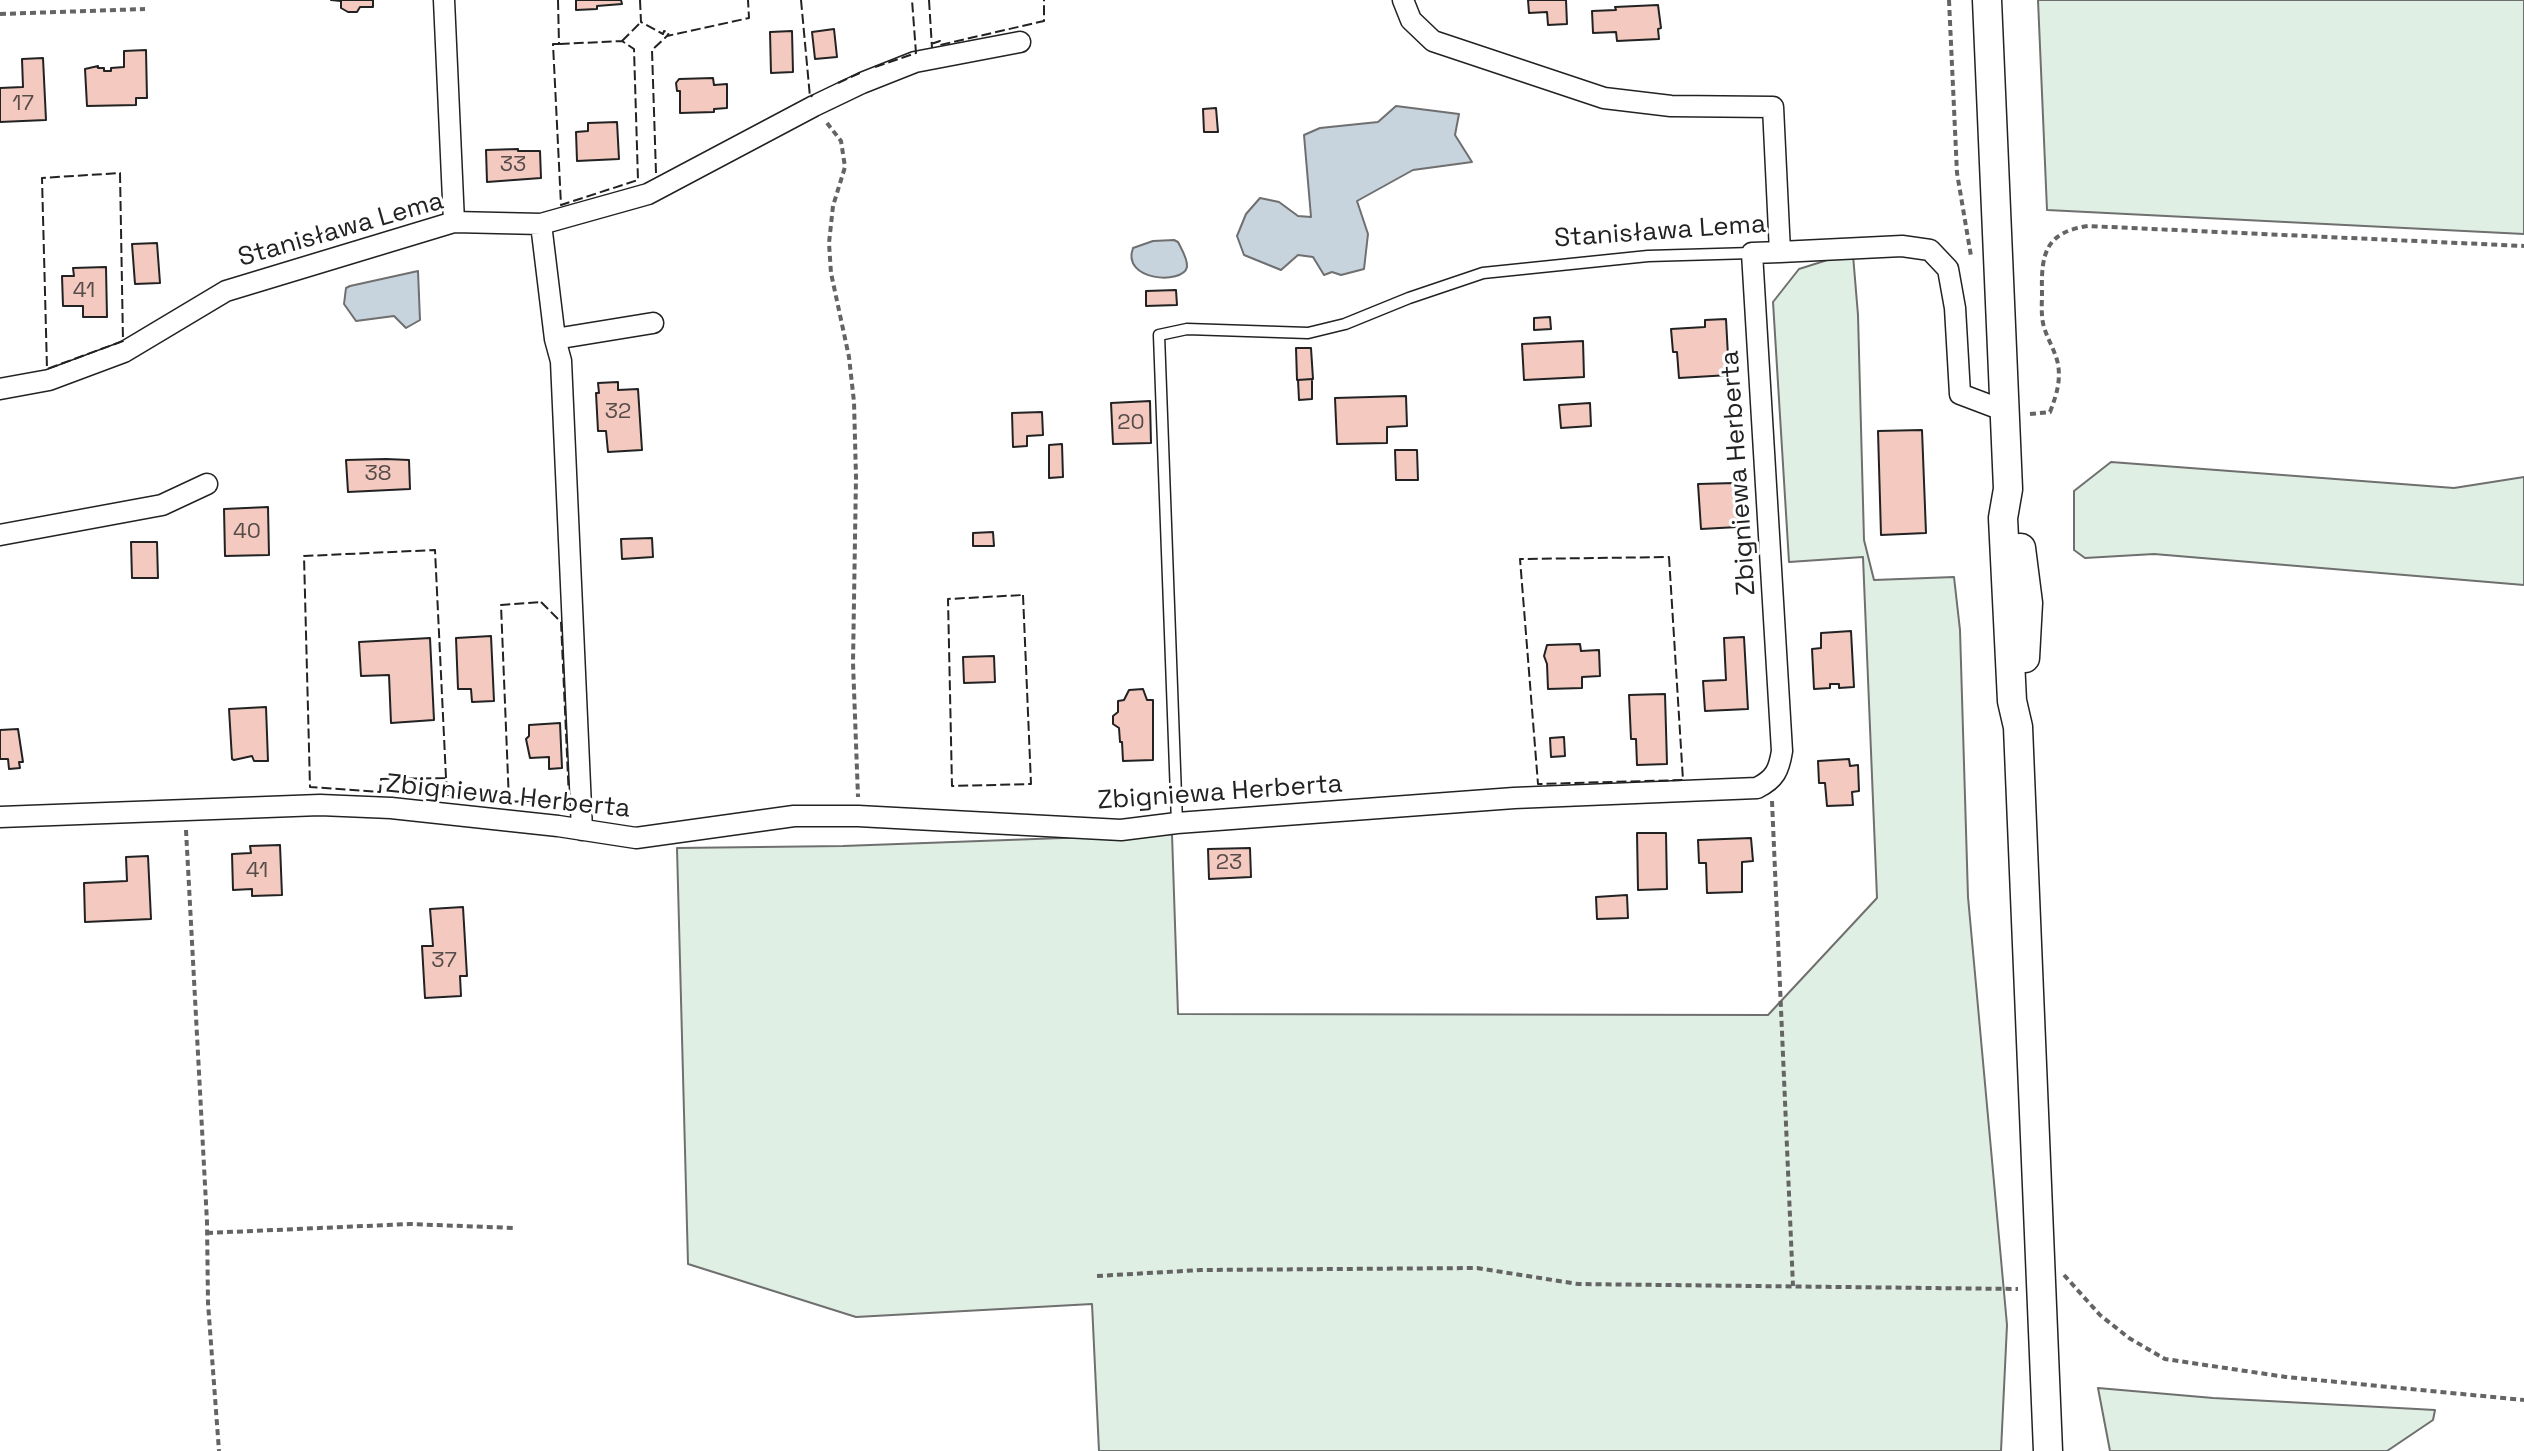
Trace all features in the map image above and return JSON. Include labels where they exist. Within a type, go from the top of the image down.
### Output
[{"type":"main road","points":[[1987,0],[2008,489],[2003,518],[2012,701],[2018,727],[2048,1451]]},
{"type":"street","points":[[444,0],[454,222]]},
{"type":"street","name":"Stanisława Lema","points":[[1403,0],[1411,20],[1433,41],[1604,98],[1671,106],[1773,107],[1780,252],[1752,253]]},
{"type":"street","name":"Stanisława Lema","points":[[0,389],[49,380],[124,352],[226,291],[454,222],[541,224],[648,194],[862,83],[915,62],[1020,42]]},
{"type":"street","points":[[541,224],[555,339],[561,361],[582,830]]},
{"type":"street","points":[[1780,252],[1902,246],[1930,250],[1948,269],[1955,308],[1960,394],[2005,411]]},
{"type":"street","name":"Zbigniewa Herberta","points":[[0,817],[320,805],[391,808],[636,838],[794,816],[858,816],[1121,830],[1177,823],[1514,798],[1757,788],[1771,781],[1779,768],[1782,751],[1752,253]]},
{"type":"street","points":[[555,339],[653,323]]},
{"type":"street","points":[[0,535],[162,505],[207,484]]},
{"type":"lane","name":"Stanisława Lema","points":[[1177,823],[1159,335],[1187,329],[1308,333],[1345,324],[1483,273],[1648,256],[1752,253]]},
{"type":"path","points":[[0,14],[145,9]]},
{"type":"path","points":[[814,106],[841,141],[845,167],[833,206],[829,243],[831,273],[849,357],[854,402],[853,663],[858,816]]},
{"type":"path","points":[[2005,411],[2019,415],[2050,412],[2059,388],[2058,363],[2042,320],[2041,267],[2046,248],[2057,236],[2071,228],[2088,226],[2524,246]]},
{"type":"path","points":[[1771,781],[1793,1286]]},
{"type":"path","points":[[185,809],[208,1303],[219,1451]]},
{"type":"path","points":[[207,1233],[410,1224],[513,1228]]},
{"type":"path","points":[[1097,1276],[1201,1270],[1477,1268],[1578,1284],[1793,1286],[2041,1278],[2050,1266],[2070,1279],[2100,1315],[2129,1338],[2165,1359],[2286,1377],[2524,1400]]},
{"type":"green space","points":[[2038,0],[2524,0],[2524,234],[2047,210]]},
{"type":"green space","points":[[1853,255],[1858,315],[1864,540],[1874,580],[1954,577],[1960,630],[1968,897],[2007,1325],[2001,1451],[1099,1451],[1092,1304],[856,1317],[688,1264],[677,848],[843,846],[1172,834],[1178,1014],[1768,1015],[1877,898],[1863,557],[1789,562],[1773,302],[1799,269]]},
{"type":"green space","points":[[2111,462],[2454,488],[2524,477],[2524,585],[2154,554],[2085,558],[2074,550],[2074,491]]},
{"type":"green space","points":[[2098,1388],[2213,1398],[2435,1410],[2433,1420],[2387,1451],[2110,1451]]},
{"type":"shaded area","points":[[1396,106],[1459,114],[1455,135],[1472,162],[1413,170],[1357,201],[1368,234],[1364,269],[1341,275],[1332,272],[1324,275],[1313,257],[1298,255],[1281,270],[1244,255],[1237,236],[1246,214],[1260,198],[1279,202],[1298,216],[1311,217],[1304,135],[1320,128],[1378,122]]},
{"type":"shaded area","points":[[1153,241],[1178,242],[1186,261],[1187,267],[1183,273],[1165,278],[1154,277],[1136,267],[1132,259],[1133,248]]},
{"type":"shaded area","points":[[418,271],[420,320],[406,328],[394,316],[356,321],[344,304],[346,288],[350,286]]},
{"type":"building","points":[[331,0],[373,0],[373,7],[360,7],[357,12],[348,12],[341,8],[341,1]]},
{"type":"building","points":[[576,0],[621,0],[622,4],[576,10]]},
{"type":"building","points":[[1528,0],[1566,0],[1567,24],[1548,25],[1547,12],[1529,13]]},
{"type":"building","points":[[1658,5],[1659,39],[1617,41],[1616,32],[1593,33],[1592,11]]},
{"type":"building","points":[[834,29],[837,57],[815,59],[812,32]]},
{"type":"building","points":[[792,31],[793,72],[771,73],[770,32]]},
{"type":"building","points":[[146,50],[147,98],[136,98],[136,105],[87,106],[85,69],[98,66],[104,71],[111,71],[111,68],[124,67],[124,51]]},
{"type":"building","points":[[43,58],[46,120],[0,122],[0,88],[23,87],[22,59]]},
{"type":"building","points":[[713,78],[714,85],[727,84],[727,108],[714,109],[714,112],[680,113],[680,91],[677,91],[676,83],[679,79]]},
{"type":"building","points":[[1216,108],[1218,132],[1204,132],[1203,109]]},
{"type":"building","points":[[617,122],[619,159],[577,161],[576,132],[588,131],[588,123]]},
{"type":"building","points":[[486,150],[540,151],[541,178],[487,182]]},
{"type":"building","points":[[157,243],[160,283],[135,284],[132,244]]},
{"type":"building","points":[[106,267],[107,317],[83,317],[83,306],[63,306],[62,276],[74,276],[73,268]]},
{"type":"building","points":[[1176,290],[1177,305],[1146,306],[1146,291]]},
{"type":"building","points":[[1550,317],[1551,329],[1534,330],[1534,318]]},
{"type":"building","points":[[1726,319],[1729,375],[1679,378],[1671,329],[1705,327],[1705,320]]},
{"type":"building","points":[[1583,341],[1584,377],[1524,380],[1522,344]]},
{"type":"building","points":[[1296,348],[1311,348],[1313,379],[1297,380]]},
{"type":"building","points":[[1312,379],[1312,399],[1299,400],[1298,380]]},
{"type":"building","points":[[618,382],[618,390],[638,389],[642,450],[608,452],[606,431],[598,431],[598,383]]},
{"type":"building","points":[[1406,396],[1407,426],[1387,427],[1387,443],[1337,444],[1335,398]]},
{"type":"building","points":[[1150,401],[1151,443],[1113,444],[1111,403]]},
{"type":"building","points":[[1590,403],[1591,426],[1561,428],[1559,405]]},
{"type":"building","points":[[1042,412],[1043,435],[1027,436],[1027,446],[1013,447],[1012,413]]},
{"type":"building","points":[[1922,430],[1926,533],[1881,535],[1878,431]]},
{"type":"building","points":[[1062,444],[1063,477],[1049,478],[1049,445]]},
{"type":"building","points":[[1395,450],[1417,450],[1418,480],[1396,480]]},
{"type":"building","points":[[346,460],[409,460],[410,489],[348,492]]},
{"type":"building","points":[[1735,483],[1738,527],[1701,529],[1698,484]]},
{"type":"building","points":[[268,507],[269,555],[225,556],[224,509]]},
{"type":"building","points":[[993,532],[994,546],[973,546],[973,533]]},
{"type":"building","points":[[652,538],[653,557],[622,559],[621,539]]},
{"type":"building","points":[[131,542],[157,542],[158,578],[132,578]]},
{"type":"building","points":[[1851,631],[1854,687],[1839,688],[1839,684],[1830,684],[1830,688],[1814,689],[1812,649],[1821,648],[1821,633]]},
{"type":"building","points":[[491,636],[494,701],[472,702],[471,689],[458,689],[456,638]]},
{"type":"building","points":[[1744,637],[1748,709],[1705,711],[1703,681],[1726,680],[1724,638]]},
{"type":"building","points":[[430,638],[434,720],[391,723],[389,675],[361,676],[359,642]]},
{"type":"building","points":[[1580,644],[1581,651],[1599,650],[1600,676],[1582,677],[1582,688],[1548,689],[1544,656],[1547,645]]},
{"type":"building","points":[[994,656],[995,682],[964,683],[963,657]]},
{"type":"building","points":[[1143,689],[1147,700],[1153,700],[1153,760],[1123,761],[1119,728],[1113,724],[1113,716],[1118,712],[1118,701],[1124,700],[1129,690]]},
{"type":"building","points":[[1665,694],[1667,764],[1637,765],[1636,739],[1631,739],[1629,695]]},
{"type":"building","points":[[266,707],[268,761],[254,761],[252,756],[232,759],[229,709]]},
{"type":"building","points":[[560,723],[562,768],[549,769],[549,757],[530,758],[526,739],[529,725]]},
{"type":"building","points":[[18,729],[23,762],[19,762],[20,768],[9,769],[8,759],[0,759],[0,730]]},
{"type":"building","points":[[1564,737],[1565,756],[1551,757],[1550,738]]},
{"type":"building","points":[[1849,759],[1850,766],[1858,765],[1859,791],[1852,792],[1853,805],[1827,806],[1825,783],[1819,783],[1818,761]]},
{"type":"building","points":[[1637,833],[1666,833],[1667,889],[1638,890]]},
{"type":"building","points":[[1751,838],[1753,861],[1742,862],[1742,892],[1707,893],[1706,863],[1699,863],[1698,840]]},
{"type":"building","points":[[280,845],[282,895],[252,896],[252,889],[233,890],[232,854],[251,853],[250,846]]},
{"type":"building","points":[[1250,848],[1251,877],[1209,879],[1208,849]]},
{"type":"building","points":[[148,856],[151,919],[85,922],[84,883],[127,881],[126,857]]},
{"type":"building","points":[[1627,895],[1628,918],[1597,919],[1596,897]]},
{"type":"building","points":[[463,907],[467,976],[460,976],[461,996],[425,998],[422,946],[433,946],[430,909]]},
{"type":"fence","points":[[558,0],[559,44],[553,44],[561,205],[638,180],[634,49],[622,41],[559,44]]},
{"type":"fence","points":[[640,0],[641,22],[663,34],[664,31],[669,33],[667,36]]},
{"type":"fence","points":[[656,173],[652,50],[667,36],[749,18],[748,0]]},
{"type":"fence","points":[[801,0],[810,97],[813,95]]},
{"type":"fence","points":[[875,67],[916,53],[912,0]]},
{"type":"fence","points":[[929,0],[932,48]]},
{"type":"fence","points":[[931,44],[940,41],[940,45],[1044,21],[1044,0]]},
{"type":"fence","points":[[622,41],[641,22]]},
{"type":"fence","points":[[838,83],[860,73]]},
{"type":"fence","points":[[120,173],[123,341],[47,369],[42,178],[120,173]]},
{"type":"fence","points":[[446,778],[435,550],[304,556],[310,787],[380,792],[381,779],[446,778],[448,796]]},
{"type":"fence","points":[[1669,557],[1683,780],[1538,784],[1520,559],[1669,557]]},
{"type":"fence","points":[[1023,595],[1031,784],[952,786],[948,599],[1023,595]]},
{"type":"fence","points":[[541,602],[561,622],[569,799],[509,802],[501,605],[541,602]]}]
